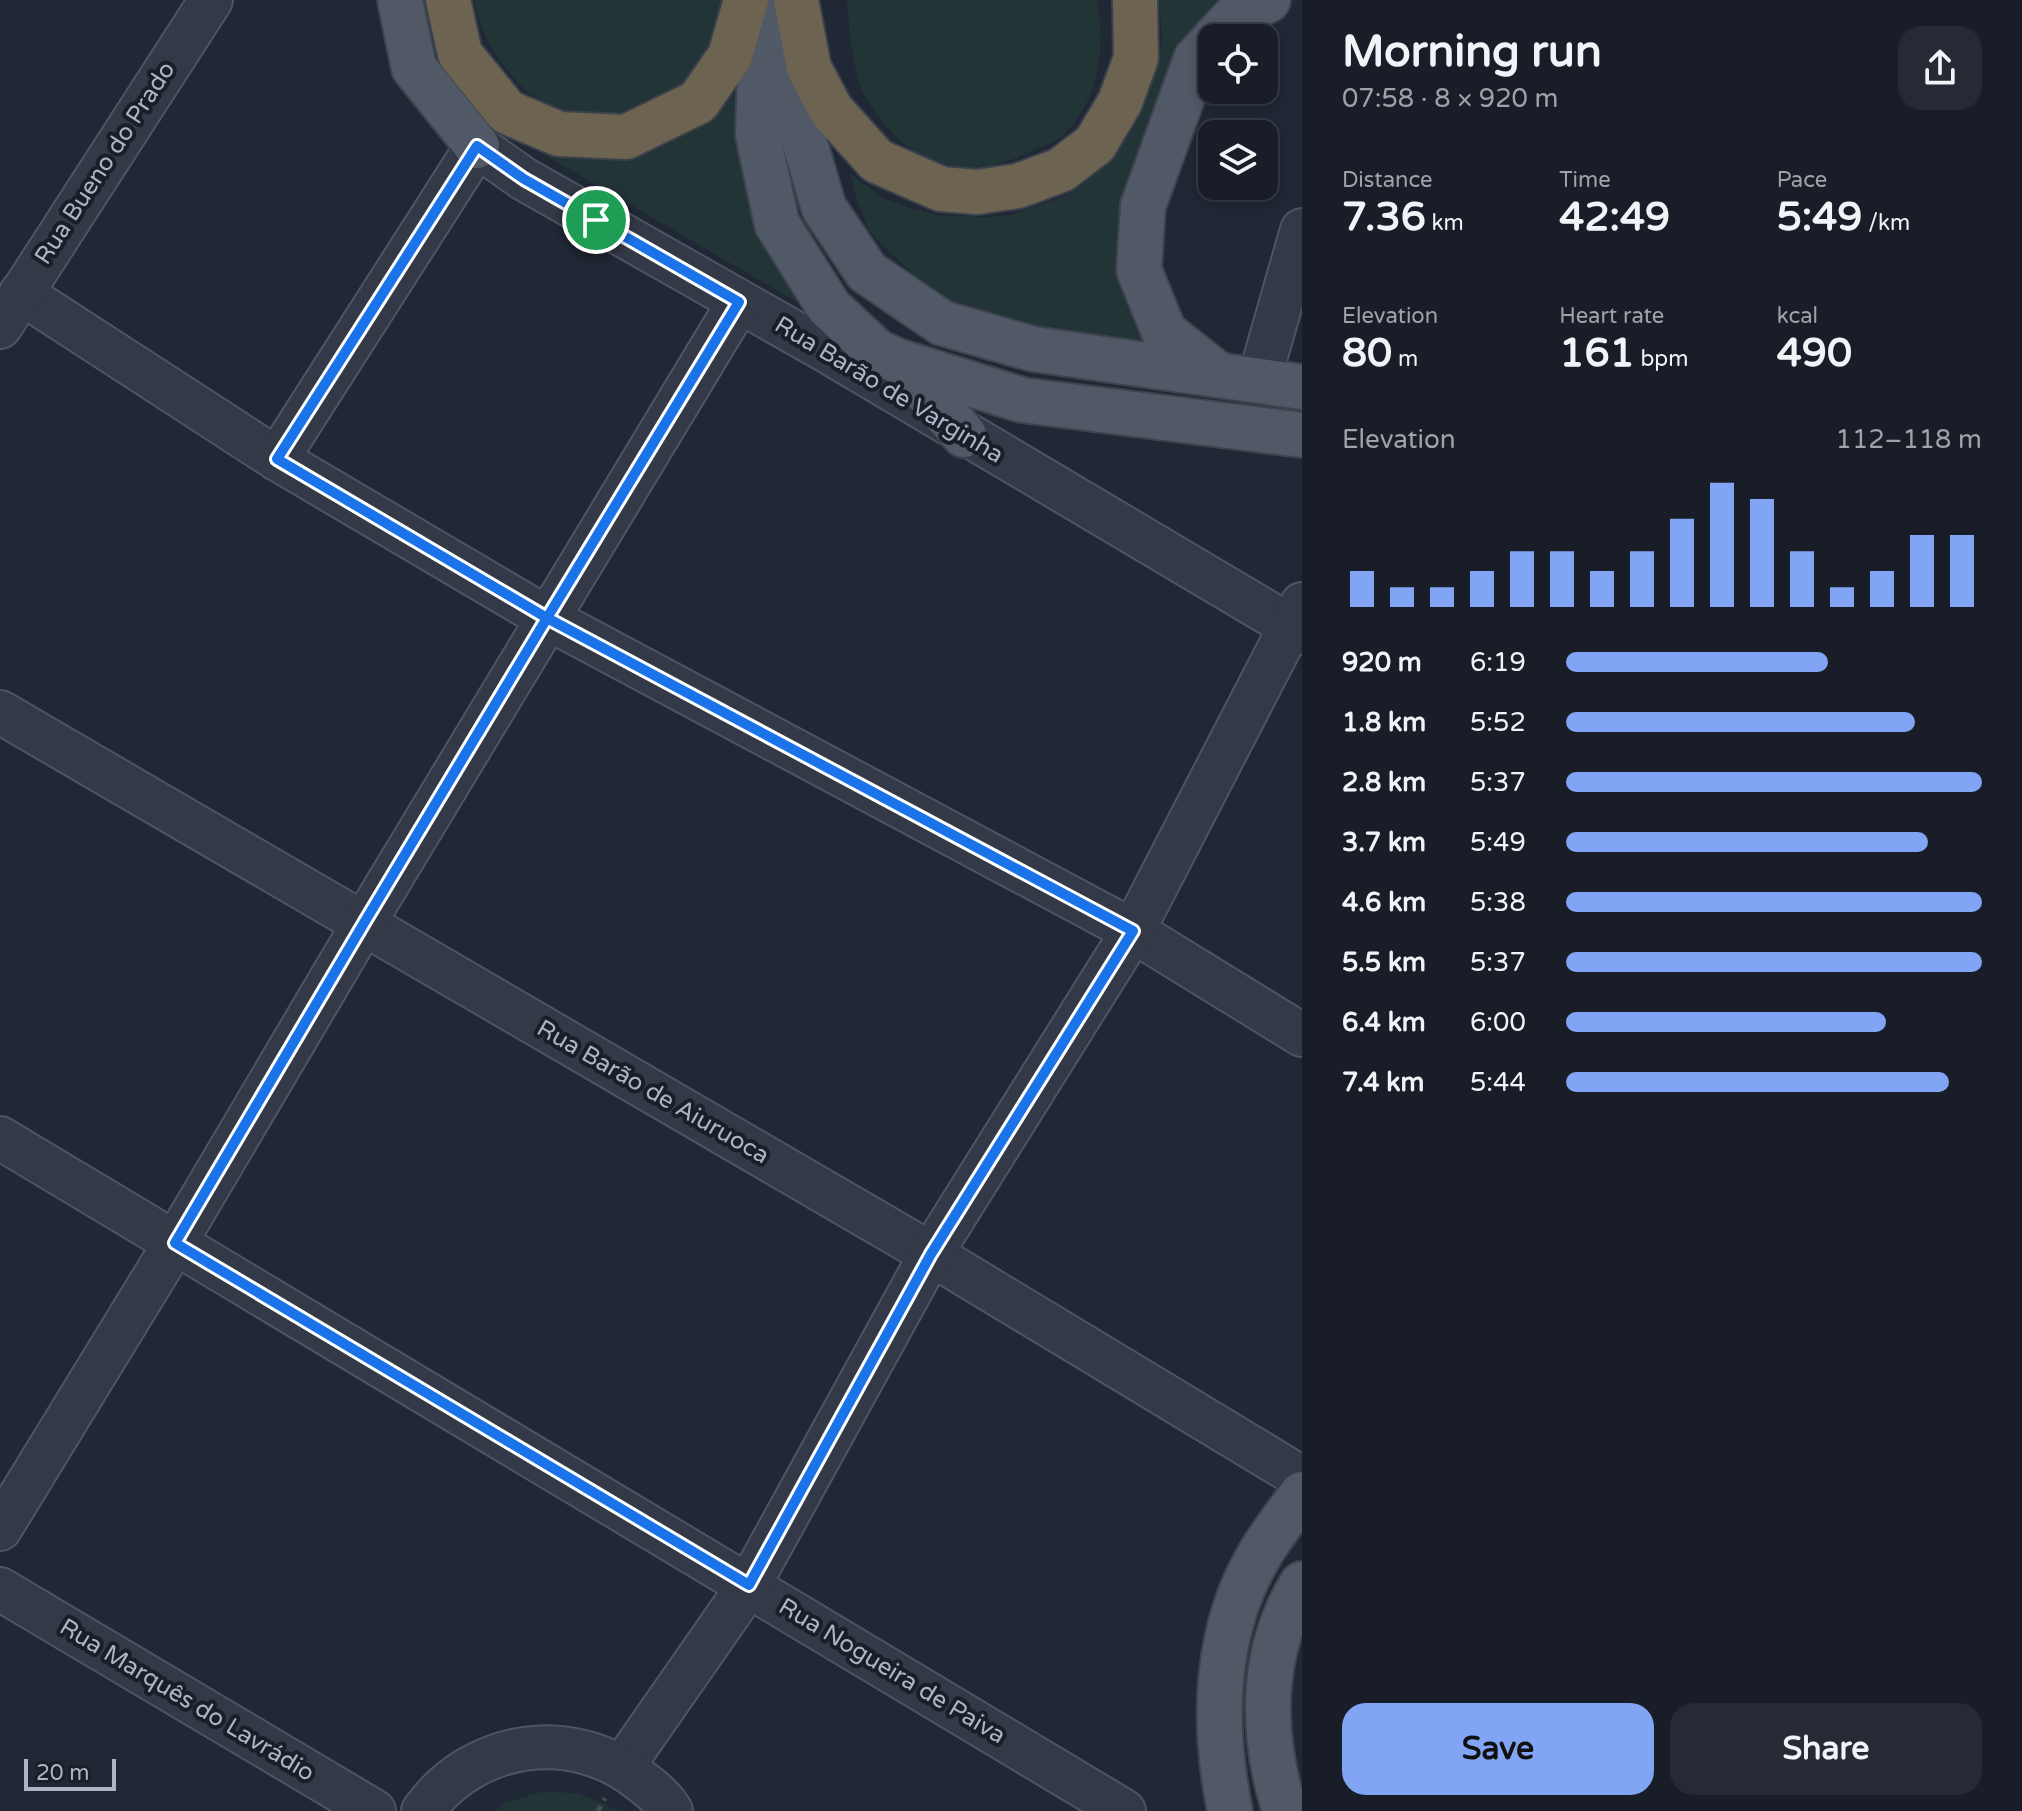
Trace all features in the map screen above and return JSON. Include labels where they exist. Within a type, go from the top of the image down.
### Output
[{"type":"highway","points":[[448,0],[460,54],[507,112],[559,134],[626,137],[698,102],[730,56],[746,0]]},
{"type":"highway","points":[[796,0],[809,68],[816,82],[831,110],[877,161],[941,189],[977,192],[1018,186],[1061,170],[1095,144],[1120,102],[1136,58],[1135,0]]},
{"type":"main road","points":[[400,0],[414,68],[477,146]]},
{"type":"main road","points":[[762,0],[758,135],[777,224],[829,307],[877,352],[1022,400],[1302,435]]},
{"type":"main road","points":[[789,0],[801,130],[824,208],[867,272],[942,323],[1033,349],[1302,387]]},
{"type":"main road","points":[[1229,24],[1268,0]]},
{"type":"main road","points":[[1198,57],[1143,206],[1139,270],[1164,332],[1238,377]]},
{"type":"main road","points":[[900,362],[964,435]]},
{"type":"main road","points":[[1230,1811],[1219,1738],[1220,1674],[1235,1606],[1262,1551],[1302,1494]]},
{"type":"main road","points":[[1285,1811],[1276,1783],[1268,1731],[1270,1665],[1290,1604],[1302,1584]]},
{"type":"street","name":"Rua Bueno do Prado","points":[[10,310],[211,0]]},
{"type":"street","points":[[277,459],[477,146]]},
{"type":"street","name":"Rua Barão de Varginha","points":[[477,146],[524,179],[825,350],[964,435],[1298,621]]},
{"type":"street","points":[[1238,377],[1302,230]]},
{"type":"street","points":[[0,1529],[739,302]]},
{"type":"street","points":[[10,310],[277,459],[547,618],[1133,931],[1302,1035]]},
{"type":"street","points":[[623,1766],[749,1585],[931,1254],[1133,931],[1298,621]]},
{"type":"street","name":"Rua Barão de Aiuruoca","points":[[0,712],[931,1254],[1302,1478]]},
{"type":"street","name":"Rua Nogueira de Paiva","points":[[0,1138],[1124,1811]]},
{"type":"street","name":"Rua Marquês do Lavrádio","points":[[0,1589],[374,1811]]},
{"type":"street","points":[[423,1811],[437,1791],[478,1762],[526,1747],[576,1749],[623,1766],[663,1798],[671,1811]]},
{"type":"shaded area","points":[[474,0],[726,0],[711,66],[639,119],[570,113],[535,98],[520,85],[495,53],[485,36]]},
{"type":"shaded area","points":[[847,0],[1097,0],[1101,36],[1092,91],[1074,123],[1062,136],[1045,145],[1012,159],[971,168],[933,161],[898,139],[879,118],[864,94],[854,59]]},
{"type":"shaded area","points":[[1159,0],[1221,0],[1196,27],[1165,104],[1149,117],[1141,152],[1148,339],[1078,341],[976,314],[918,279],[869,231],[856,198],[851,174],[883,198],[938,215],[1011,215],[1065,196],[1090,179],[1129,135],[1155,69],[1162,41]]},
{"type":"shaded area","points":[[736,92],[737,125],[814,312],[543,154],[599,158],[648,149],[694,128]]},
{"type":"shaded area","points":[[541,1792],[579,1793],[619,1811],[495,1811],[504,1803]]},
{"type":"route","points":[[596,220],[524,179],[477,146],[277,459],[547,618],[175,1243],[749,1585],[931,1254],[1133,931],[547,618],[739,302],[596,220]]}]
